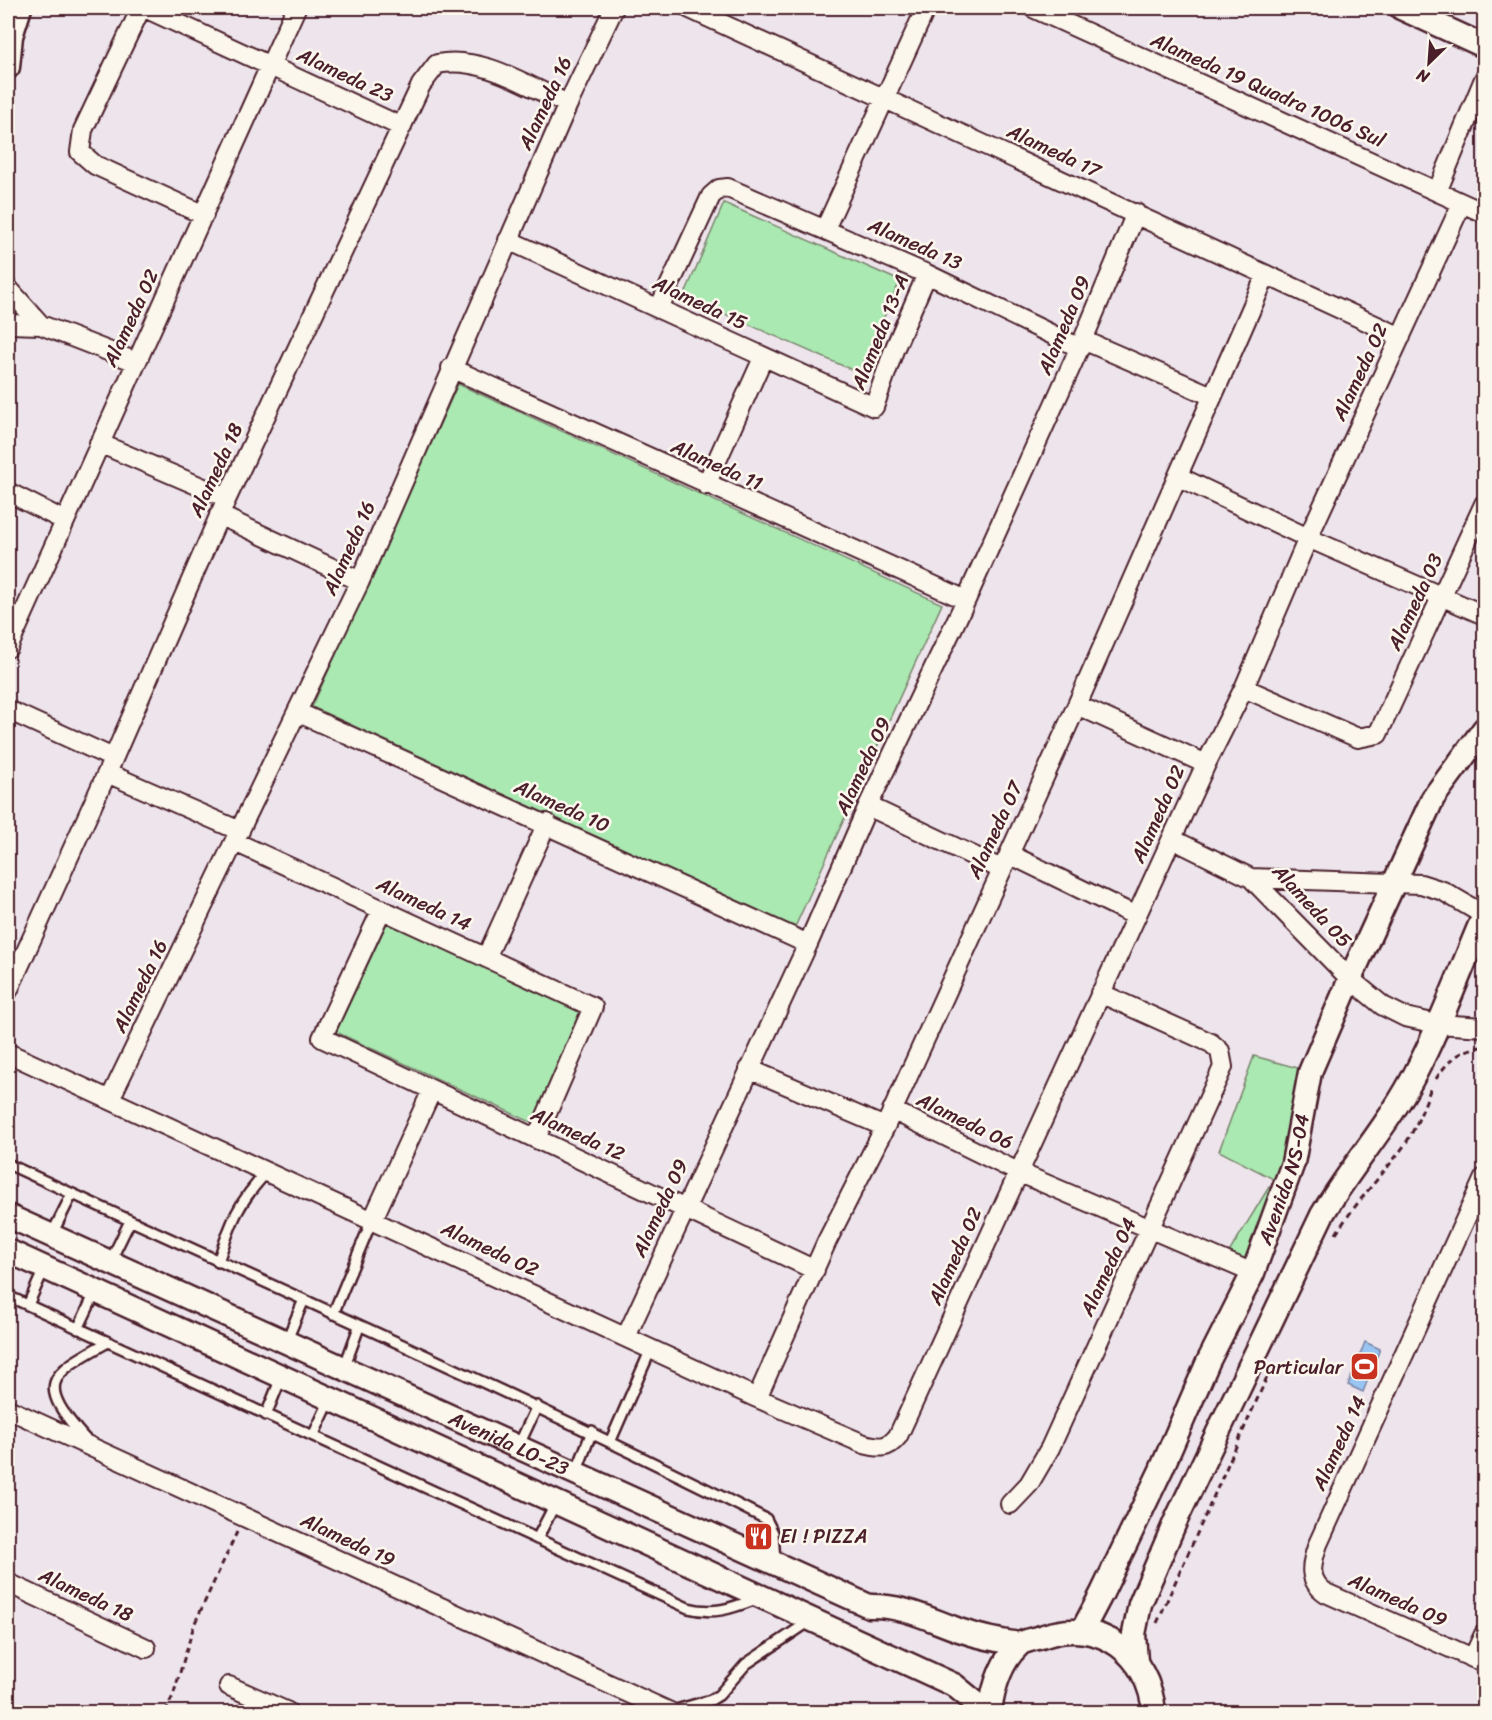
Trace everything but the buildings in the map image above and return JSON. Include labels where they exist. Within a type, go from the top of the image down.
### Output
[{"type":"street","points":[[8,67],[11,36],[20,8]]},
{"type":"street","points":[[143,8],[83,130],[80,152],[85,158],[204,215]]},
{"type":"street","name":"Alameda 23","points":[[143,8],[402,127]]},
{"type":"street","name":"Alameda 02","points":[[8,648],[63,520],[204,215],[268,64],[296,8]]},
{"type":"street","name":"Alameda 16","points":[[110,1099],[360,581],[568,104],[614,8]]},
{"type":"street","name":"Alameda 17","points":[[688,8],[1401,337]]},
{"type":"street","points":[[825,229],[926,8]]},
{"type":"street","name":"Alameda 19 Quadra 1006 Sul","points":[[1033,8],[1485,213]]},
{"type":"street","points":[[1401,8],[1485,46]]},
{"type":"street","name":"Alameda 18","points":[[8,991],[219,515],[421,85],[436,64],[454,61],[478,64],[568,104]]},
{"type":"street","points":[[1437,192],[1485,79]]},
{"type":"street","name":"Alameda 13","points":[[659,308],[711,196],[720,189],[728,188],[1082,344],[1212,396]]},
{"type":"street","name":"Alameda 02","points":[[8,1053],[373,1219],[757,1398],[864,1444],[879,1448],[890,1445],[898,1436],[1100,993],[1206,764],[1244,688],[1308,538],[1462,203]]},
{"type":"street","name":"Alameda 09","points":[[626,1337],[808,944],[868,806],[966,600],[1082,344],[1136,213]]},
{"type":"street","name":"Alameda 15","points":[[508,240],[874,407]]},
{"type":"street","name":"Alameda 13-A","points":[[874,407],[894,350],[927,274]]},
{"type":"street","name":"Alameda 07","points":[[757,1398],[813,1275],[889,1119],[1077,705],[1266,275]]},
{"type":"street","points":[[8,288],[40,325]]},
{"type":"street","points":[[8,324],[40,325],[136,362]]},
{"type":"street","points":[[706,485],[763,358]]},
{"type":"street","name":"Alameda 11","points":[[451,368],[706,485],[966,600]]},
{"type":"street","points":[[99,443],[227,498]]},
{"type":"street","points":[[1179,477],[1308,538],[1485,615]]},
{"type":"street","points":[[8,492],[63,520]]},
{"type":"street","name":"Alameda 03","points":[[1244,688],[1358,738],[1378,734],[1485,504]]},
{"type":"street","points":[[219,515],[360,581]]},
{"type":"street","points":[[1077,705],[1206,764]]},
{"type":"street","name":"Alameda 14","points":[[8,710],[238,837],[382,909],[593,1007],[536,1139]]},
{"type":"street","name":"Alameda 10","points":[[297,712],[547,823],[808,944]]},
{"type":"street","name":"Avenida NS-04","points":[[1082,1631],[1161,1470],[1208,1362],[1253,1273],[1293,1163],[1310,1072],[1350,979],[1433,798],[1485,729]]},
{"type":"street","points":[[868,806],[1136,916]]},
{"type":"street","points":[[486,958],[547,823]]},
{"type":"street","points":[[1172,839],[1251,878]]},
{"type":"street","name":"Alameda 05","points":[[1251,878],[1394,881],[1421,884],[1443,891],[1484,915]]},
{"type":"street","name":"Alameda 05","points":[[1251,878],[1350,979],[1383,1006],[1405,1017],[1437,1024],[1485,1027]]},
{"type":"street","name":"Alameda 12","points":[[382,909],[322,1038],[684,1209],[813,1275]]},
{"type":"street","name":"Avenida NS-04","points":[[1136,1660],[1134,1634],[1140,1604],[1176,1520],[1308,1240],[1344,1179],[1399,1103],[1418,1069],[1484,915]]},
{"type":"street","name":"Alameda 04","points":[[1010,1504],[1029,1484],[1050,1448],[1221,1073],[1223,1058],[1220,1051],[1211,1043],[1100,993]]},
{"type":"street","name":"Alameda 06","points":[[749,1069],[889,1119],[1253,1273]]},
{"type":"street","points":[[373,1219],[432,1090]]},
{"type":"street","name":"Alameda 14","points":[[1326,1593],[1316,1586],[1312,1574],[1312,1560],[1317,1544],[1485,1178]]},
{"type":"street","name":"Avenida LO-23","points":[[8,1216],[869,1606],[889,1605],[912,1611],[961,1631],[1019,1644]]},
{"type":"street","name":"Avenida LO-23","points":[[8,1251],[954,1685],[989,1713]]},
{"type":"street","name":"Alameda 19","points":[[8,1409],[244,1517],[630,1704],[669,1712]]},
{"type":"street","name":"Alameda 18","points":[[8,1583],[146,1648]]},
{"type":"street","name":"Alameda 09","points":[[1326,1593],[1479,1660]]},
{"type":"street","points":[[989,1713],[992,1693],[1001,1672],[1019,1644],[1057,1632],[1082,1631],[1102,1636],[1120,1646],[1136,1660],[1146,1677],[1154,1713]]},
{"type":"street","points":[[1479,1660],[1485,1634]]},
{"type":"street","points":[[229,1686],[288,1713]]},
{"type":"lane","points":[[8,1164],[303,1302],[592,1431],[766,1519],[773,1533],[775,1563]]},
{"type":"lane","points":[[218,1262],[232,1219],[246,1194],[268,1171]]},
{"type":"lane","points":[[51,1236],[72,1194]]},
{"type":"lane","points":[[333,1314],[373,1219]]},
{"type":"lane","points":[[110,1262],[130,1221]]},
{"type":"lane","points":[[28,1305],[45,1268]]},
{"type":"lane","points":[[78,1329],[95,1292]]},
{"type":"lane","points":[[8,1296],[688,1608],[706,1613],[721,1612],[761,1597]]},
{"type":"lane","points":[[286,1342],[303,1302]]},
{"type":"lane","points":[[344,1368],[359,1327]]},
{"type":"lane","points":[[94,1449],[69,1421],[60,1407],[54,1390],[56,1377],[62,1369],[108,1342]]},
{"type":"lane","points":[[611,1440],[651,1348]]},
{"type":"lane","points":[[266,1415],[282,1377]]},
{"type":"lane","points":[[313,1436],[330,1400]]},
{"type":"lane","points":[[518,1447],[537,1406]]},
{"type":"lane","points":[[576,1473],[592,1431]]},
{"type":"lane","points":[[537,1539],[556,1503]]},
{"type":"lane","points":[[669,1712],[711,1700],[720,1695],[746,1665],[812,1620]]},
{"type":"path","points":[[1330,1243],[1376,1178],[1404,1145],[1422,1113],[1432,1084],[1445,1065],[1459,1053],[1485,1047]]},
{"type":"path","points":[[1154,1632],[1271,1369]]},
{"type":"path","points":[[165,1713],[173,1696],[194,1625],[244,1517]]},
{"type":"green space","points":[[724,203],[900,281],[859,373],[684,296]]},
{"type":"green space","points":[[458,384],[942,604],[795,927],[312,707]]},
{"type":"green space","points":[[387,923],[585,1014],[535,1124],[336,1032]]},
{"type":"green space","points":[[1254,1056],[1305,1070],[1277,1181],[1219,1151]]},
{"type":"green space","points":[[1269,1187],[1277,1194],[1251,1262],[1228,1254]]},
{"type":"water","name":"Particular","points":[[1365,1342],[1380,1349],[1363,1392],[1348,1385]]},
{"type":"place","name":"Particular","points":[[1364,1367]]},
{"type":"place","name":"EI ! PIZZA","points":[[759,1536]]}]
